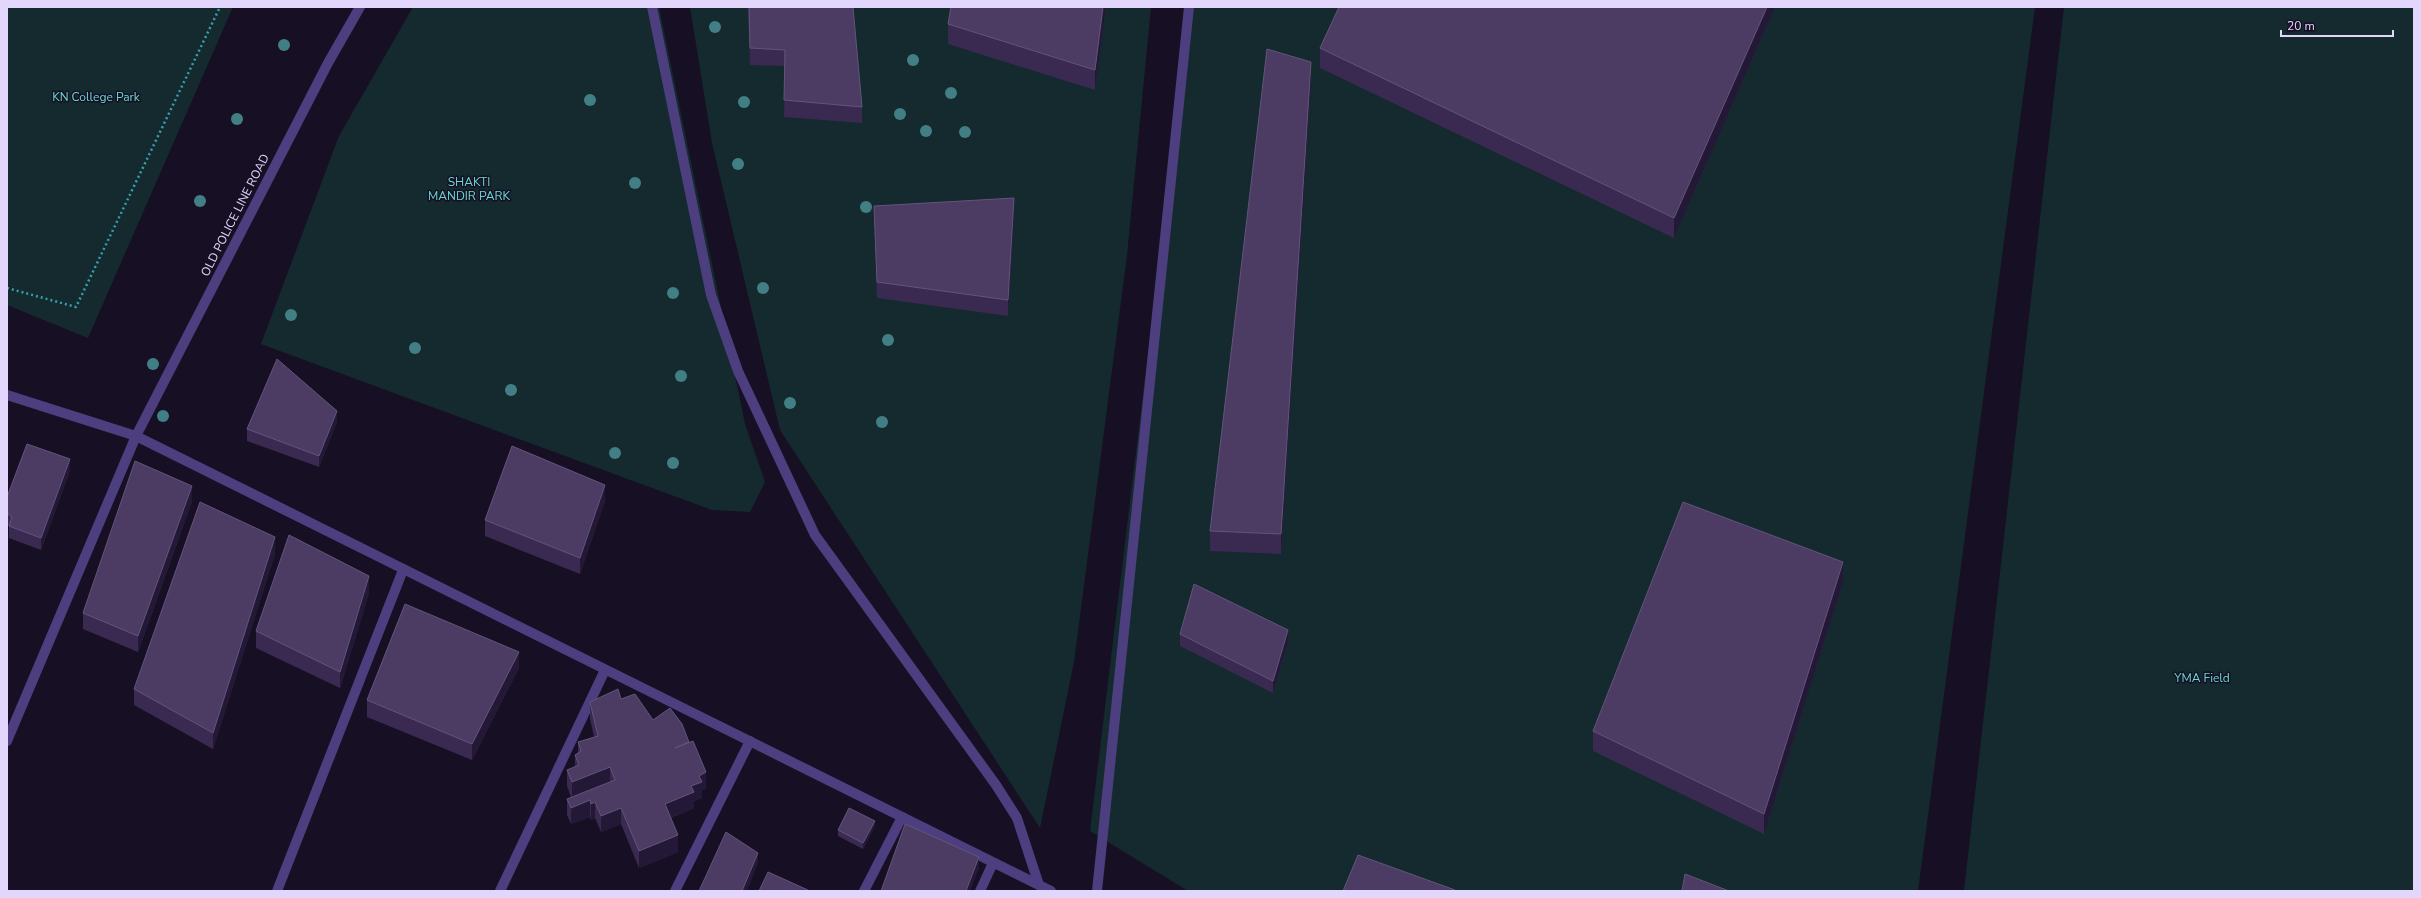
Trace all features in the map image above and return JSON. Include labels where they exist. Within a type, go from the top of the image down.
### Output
[{"type":"street","name":"OLD POLICE LINE ROAD","points":[[7,741],[136,436],[328,63],[360,7]]},
{"type":"street","points":[[652,7],[711,295],[738,371],[816,535],[996,784],[1017,818],[1039,885]]},
{"type":"street","points":[[1097,891],[1189,7]]},
{"type":"street","points":[[7,395],[136,436],[286,509],[403,570],[1051,891]]},
{"type":"street","points":[[277,891],[403,570]]},
{"type":"street","points":[[500,891],[605,670]]},
{"type":"street","points":[[674,891],[750,741]]},
{"type":"street","points":[[864,891],[902,817]]},
{"type":"street","points":[[980,891],[993,863]]},
{"type":"path","points":[[7,288],[76,307],[220,7]]},
{"type":"green space","name":"KN College Park","points":[[7,7],[233,7],[88,338],[7,305]]},
{"type":"green space","name":"SHAKTI MANDIR PARK","points":[[413,7],[659,7],[745,424],[765,482],[750,512],[712,510],[261,344],[339,136]]},
{"type":"green space","points":[[690,7],[1151,7],[1127,255],[1074,662],[1040,828],[780,430],[712,143]]},
{"type":"green space","points":[[1190,7],[2035,7],[1918,891],[1188,891],[1090,831]]},
{"type":"green space","name":"YMA Field","points":[[2064,7],[2414,7],[2414,891],[1964,891]]},
{"type":"building","points":[[749,7],[853,7],[862,107],[784,100],[785,50],[750,48]]},
{"type":"building","points":[[951,7],[1103,7],[1095,70],[948,24]]},
{"type":"building","points":[[1339,7],[1767,7],[1674,218],[1320,48]]},
{"type":"building","points":[[1267,49],[1311,62],[1281,534],[1210,531]]},
{"type":"building","points":[[1014,198],[1008,300],[877,282],[874,206]]},
{"type":"building","points":[[277,359],[337,411],[319,456],[247,429]]},
{"type":"building","points":[[27,444],[70,459],[41,538],[9,526],[12,517],[7,513],[7,497]]},
{"type":"building","points":[[512,446],[605,485],[580,558],[485,520]]},
{"type":"building","points":[[135,461],[192,486],[138,636],[83,613]]},
{"type":"building","points":[[200,502],[275,537],[213,733],[134,689]]},
{"type":"building","points":[[1683,502],[1843,562],[1764,814],[1593,731]]},
{"type":"building","points":[[289,535],[369,576],[340,672],[256,631]]},
{"type":"building","points":[[1194,584],[1288,630],[1273,681],[1180,634]]},
{"type":"building","points":[[405,604],[519,652],[472,744],[367,700]]},
{"type":"building","points":[[618,689],[621,699],[635,694],[653,720],[670,708],[682,724],[689,742],[675,748],[693,741],[706,772],[699,776],[702,782],[691,786],[694,792],[665,804],[678,835],[639,851],[621,808],[601,816],[595,802],[591,804],[590,800],[571,808],[567,799],[615,780],[610,767],[572,782],[567,770],[579,765],[575,755],[581,751],[578,742],[598,736],[590,702]]},
{"type":"building","points":[[849,808],[875,821],[863,843],[838,830]]},
{"type":"building","points":[[905,824],[979,857],[966,891],[881,891]]},
{"type":"building","points":[[726,832],[758,853],[742,891],[699,891]]},
{"type":"building","points":[[1358,855],[1455,890],[1343,891]]},
{"type":"building","points":[[768,872],[810,891],[759,891]]},
{"type":"building","points":[[1685,874],[1729,891],[1682,891]]}]
